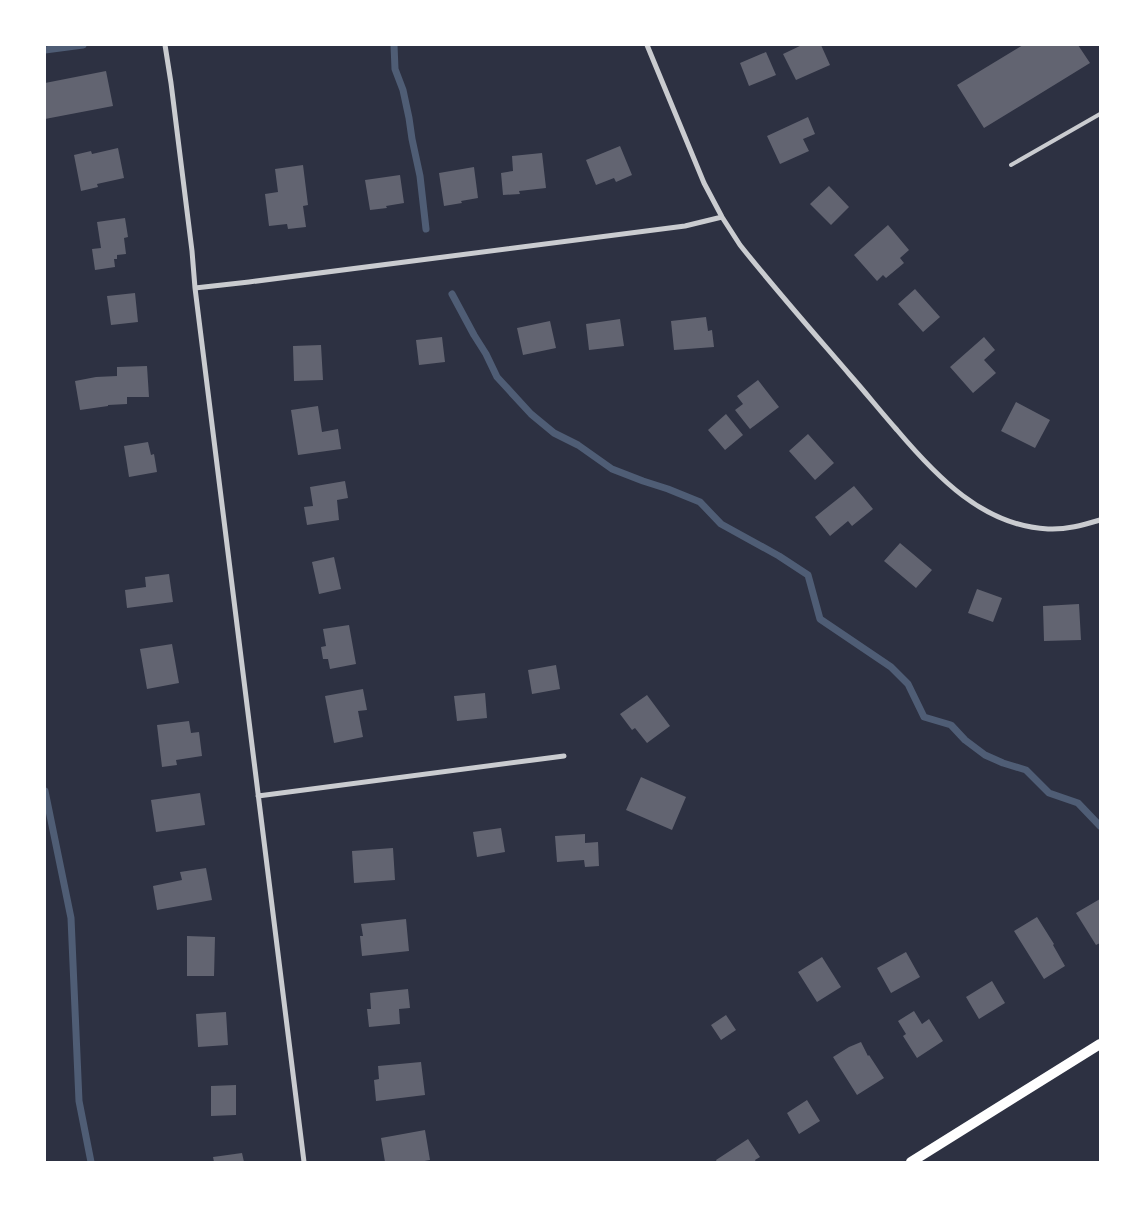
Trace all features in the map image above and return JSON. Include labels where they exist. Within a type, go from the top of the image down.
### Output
[{"type":"main road","points":[[911,1162],[1100,1044]]},
{"type":"street","points":[[165,45],[304,1162]]},
{"type":"street","points":[[647,45],[704,183],[722,217],[740,245],[921,458],[968,500],[1013,522],[1048,530],[1066,529],[1100,520]]},
{"type":"street","points":[[196,288],[685,226],[722,217]]},
{"type":"street","points":[[258,796],[564,756]]},
{"type":"lane","points":[[1011,165],[1100,114]]},
{"type":"building","points":[[802,45],[821,45],[830,65],[796,80],[783,54]]},
{"type":"building","points":[[1023,45],[1078,45],[1090,63],[984,128],[957,85]]},
{"type":"building","points":[[766,52],[776,75],[749,86],[740,63]]},
{"type":"building","points":[[106,71],[113,106],[45,119],[45,83]]},
{"type":"building","points":[[808,117],[815,134],[803,139],[809,151],[780,164],[767,136]]},
{"type":"building","points":[[620,146],[632,175],[616,182],[614,178],[596,185],[586,160]]},
{"type":"building","points":[[118,148],[124,178],[97,184],[98,187],[81,191],[74,155],[91,151],[92,154]]},
{"type":"building","points":[[542,153],[546,188],[519,191],[520,194],[503,195],[501,173],[513,171],[512,156]]},
{"type":"building","points":[[303,165],[308,205],[303,206],[306,227],[288,229],[287,224],[269,226],[265,194],[278,192],[275,169]]},
{"type":"building","points":[[474,167],[478,198],[444,206],[439,173]]},
{"type":"building","points":[[400,175],[404,203],[370,210],[365,180]]},
{"type":"building","points":[[829,186],[849,207],[831,225],[810,204]]},
{"type":"building","points":[[125,218],[128,237],[124,238],[126,254],[117,255],[117,259],[114,259],[115,267],[95,270],[92,249],[101,248],[97,222]]},
{"type":"building","points":[[888,225],[909,250],[900,258],[904,263],[886,278],[883,275],[877,281],[854,255]]},
{"type":"building","points":[[915,289],[940,317],[923,332],[898,304]]},
{"type":"building","points":[[135,293],[138,322],[111,325],[107,296]]},
{"type":"building","points":[[706,317],[708,331],[712,330],[714,347],[674,350],[671,321]]},
{"type":"building","points":[[620,319],[624,346],[589,350],[586,324]]},
{"type":"building","points":[[550,321],[556,348],[523,355],[517,328]]},
{"type":"building","points":[[442,337],[445,362],[419,365],[416,340]]},
{"type":"building","points":[[984,337],[995,350],[984,360],[996,373],[973,393],[950,367]]},
{"type":"building","points":[[321,345],[323,380],[294,381],[293,346]]},
{"type":"building","points":[[147,366],[149,397],[127,397],[127,404],[80,410],[75,381],[117,376],[117,367]]},
{"type":"building","points":[[758,380],[779,407],[750,429],[735,410],[743,404],[737,396]]},
{"type":"building","points":[[1016,402],[1050,420],[1035,448],[1001,431]]},
{"type":"building","points":[[318,406],[322,432],[338,429],[341,449],[298,455],[291,410]]},
{"type":"building","points":[[726,414],[743,435],[725,450],[708,430]]},
{"type":"building","points":[[808,434],[834,463],[815,480],[789,451]]},
{"type":"building","points":[[148,442],[151,455],[154,454],[157,472],[129,477],[124,446]]},
{"type":"building","points":[[345,481],[348,498],[337,500],[339,520],[307,525],[304,507],[313,506],[310,487]]},
{"type":"building","points":[[854,486],[873,509],[852,526],[848,521],[830,536],[815,517]]},
{"type":"building","points":[[900,543],[932,570],[916,588],[884,561]]},
{"type":"building","points":[[334,557],[341,589],[319,594],[312,562]]},
{"type":"building","points":[[169,574],[173,602],[127,608],[125,590],[146,587],[145,577]]},
{"type":"building","points":[[977,589],[1002,598],[993,622],[968,613]]},
{"type":"building","points":[[1079,604],[1081,640],[1044,641],[1043,606]]},
{"type":"building","points":[[349,625],[356,664],[330,669],[328,659],[323,659],[321,647],[326,646],[323,629]]},
{"type":"building","points":[[172,644],[179,683],[147,689],[140,649]]},
{"type":"building","points":[[556,665],[560,689],[532,694],[528,670]]},
{"type":"building","points":[[363,689],[367,710],[358,711],[363,737],[334,743],[325,696]]},
{"type":"building","points":[[485,693],[487,718],[457,721],[454,696]]},
{"type":"building","points":[[647,695],[670,726],[647,743],[635,728],[632,730],[620,714]]},
{"type":"building","points":[[189,721],[191,733],[199,732],[202,756],[176,760],[177,765],[162,767],[157,725]]},
{"type":"building","points":[[641,777],[686,797],[672,830],[626,810]]},
{"type":"building","points":[[200,793],[205,825],[156,832],[151,800]]},
{"type":"building","points":[[501,828],[505,852],[477,857],[473,832]]},
{"type":"building","points":[[585,834],[585,843],[598,842],[599,866],[585,867],[584,860],[557,862],[555,836]]},
{"type":"building","points":[[393,848],[395,880],[354,883],[352,851]]},
{"type":"building","points":[[206,868],[212,900],[157,910],[153,886],[182,880],[180,872]]},
{"type":"building","points":[[1100,899],[1100,943],[1096,945],[1076,913]]},
{"type":"building","points":[[1037,917],[1065,966],[1044,979],[1014,931]]},
{"type":"building","points":[[406,919],[409,951],[362,956],[360,936],[363,936],[361,924]]},
{"type":"building","points":[[187,936],[215,937],[214,976],[187,976]]},
{"type":"building","points":[[906,952],[920,977],[891,993],[877,968]]},
{"type":"building","points":[[822,957],[841,987],[817,1002],[798,972]]},
{"type":"building","points":[[992,981],[1005,1003],[979,1019],[966,997]]},
{"type":"building","points":[[408,989],[410,1008],[399,1009],[400,1024],[369,1027],[367,1009],[371,1009],[370,993]]},
{"type":"building","points":[[914,1011],[922,1024],[929,1019],[943,1041],[917,1058],[903,1036],[906,1034],[898,1021]]},
{"type":"building","points":[[226,1012],[228,1045],[198,1047],[196,1014]]},
{"type":"building","points":[[726,1015],[736,1030],[721,1040],[711,1025]]},
{"type":"building","points":[[861,1042],[868,1056],[884,1078],[857,1095],[833,1057]]},
{"type":"building","points":[[421,1062],[425,1095],[376,1101],[374,1080],[379,1079],[378,1066]]},
{"type":"building","points":[[236,1085],[236,1115],[211,1116],[211,1086]]},
{"type":"building","points":[[807,1100],[820,1121],[799,1134],[787,1113]]},
{"type":"building","points":[[425,1130],[430,1160],[419,1162],[385,1162],[381,1138]]},
{"type":"building","points":[[748,1139],[760,1157],[755,1160],[756,1162],[717,1162],[716,1160]]},
{"type":"building","points":[[242,1153],[244,1162],[214,1162],[213,1157]]},
{"type":"waterway","points":[[45,50],[83,45]]},
{"type":"waterway","points":[[394,45],[395,69],[403,90],[420,176],[426,229]]},
{"type":"waterway","points":[[452,294],[497,377],[531,414],[554,433],[578,445],[612,469],[700,502],[721,524],[779,556],[808,575],[820,619],[891,667],[908,684],[924,717],[951,725],[965,740],[985,755],[1026,770],[1049,793],[1078,803],[1100,826]]},
{"type":"waterway","points":[[45,791],[71,918],[79,1101],[91,1162]]}]
